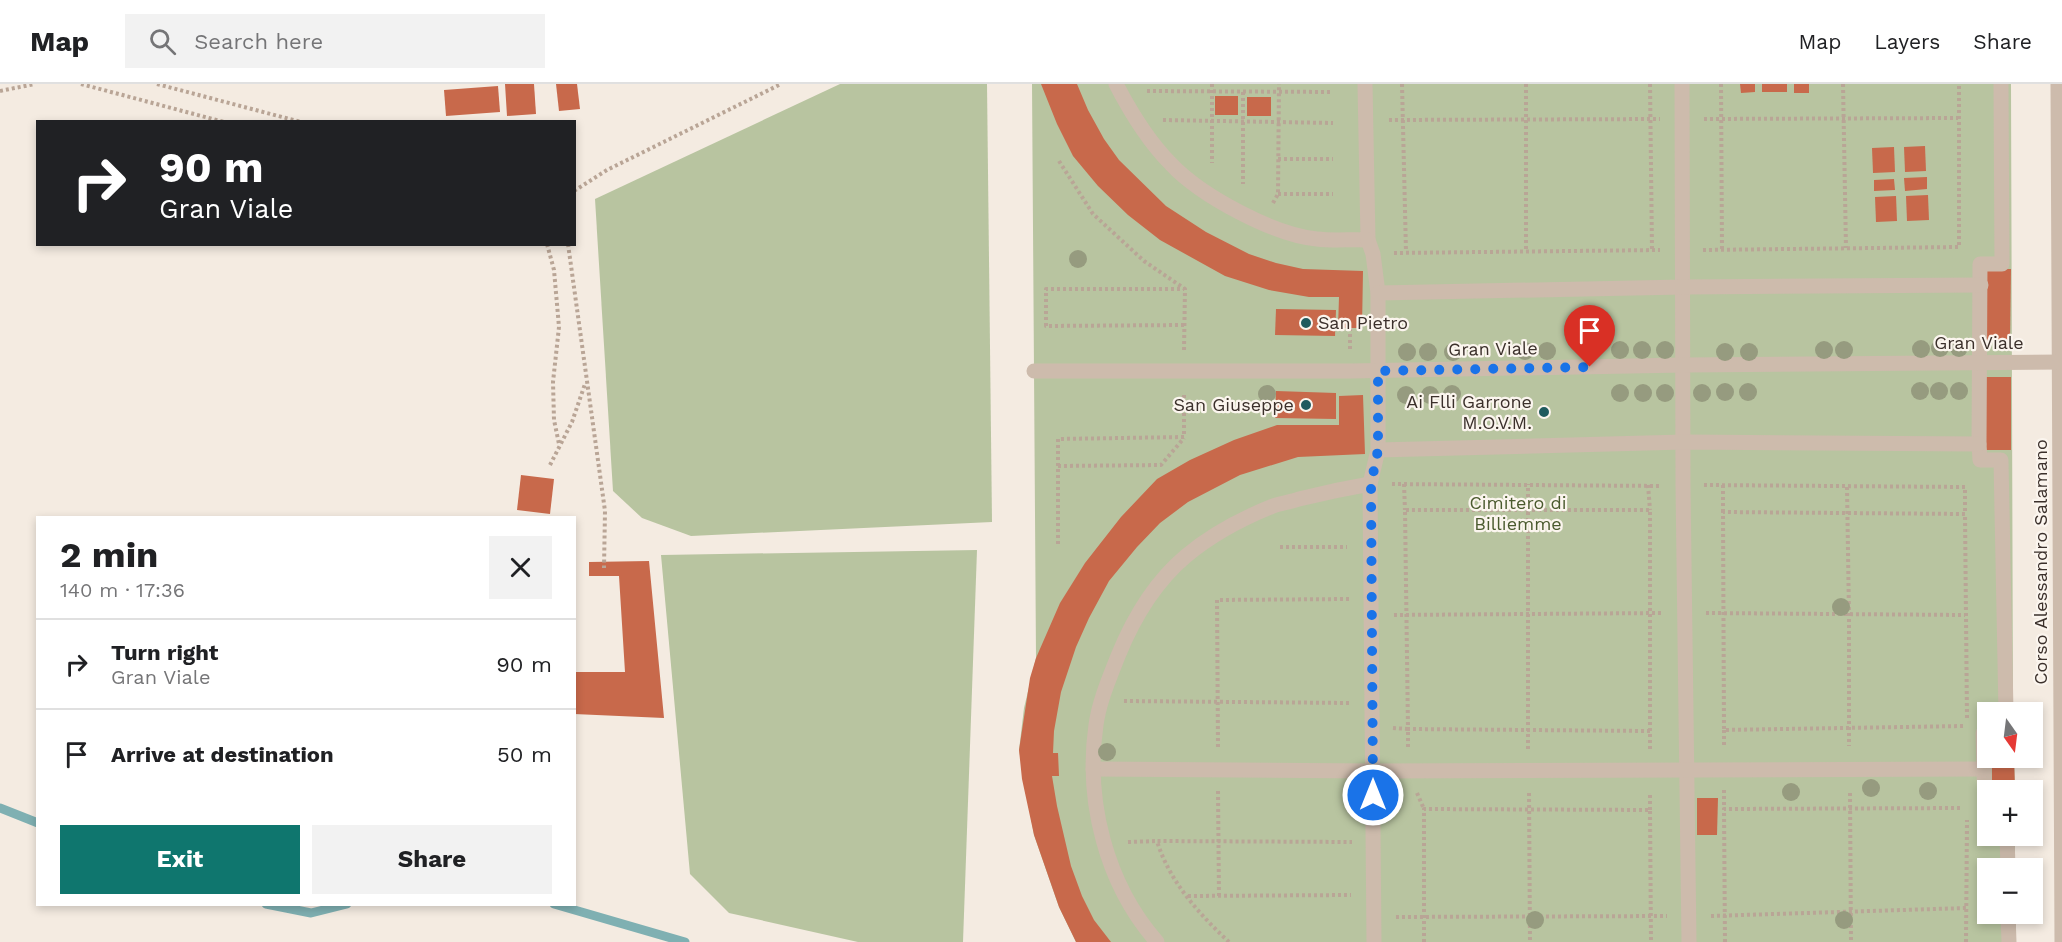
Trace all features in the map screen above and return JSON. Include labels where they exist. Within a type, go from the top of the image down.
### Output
[{"type":"street","points":[[1116,84],[1139,125],[1171,165],[1207,194],[1283,231],[1316,239],[1370,247]]},
{"type":"street","points":[[1365,84],[1370,247],[1378,293],[1378,450],[1371,484],[1374,942]]},
{"type":"street","points":[[1682,84],[1689,942]]},
{"type":"street","points":[[2001,84],[2002,264],[1980,264],[1979,444],[1980,460],[2001,460],[2006,702]]},
{"type":"street","name":"Corso Alessandro Salamano","points":[[2058,84],[2062,942]]},
{"type":"street","points":[[1378,293],[1683,287],[1981,285]]},
{"type":"street","name":"Gran Viale","points":[[1034,371],[1378,371],[2061,362]]},
{"type":"street","points":[[1378,450],[1684,442],[1979,444]]},
{"type":"street","points":[[1157,942],[1130,904],[1111,866],[1098,819],[1093,769],[1096,724],[1102,700],[1130,628],[1164,577],[1188,555],[1219,533],[1274,506],[1340,489],[1371,484]]},
{"type":"street","points":[[1093,769],[1373,771],[1984,769],[1984,780]]},
{"type":"street","points":[[2008,924],[2009,942]]},
{"type":"path","points":[[0,91],[35,84]]},
{"type":"path","points":[[81,84],[216,120]]},
{"type":"path","points":[[157,84],[293,120]]},
{"type":"path","points":[[576,190],[607,170],[781,84]]},
{"type":"path","points":[[1212,84],[1212,163]]},
{"type":"path","points":[[1263,222],[1278,194],[1279,84]]},
{"type":"path","points":[[1402,84],[1406,252]]},
{"type":"path","points":[[1526,84],[1526,252]]},
{"type":"path","points":[[1650,84],[1652,250]]},
{"type":"path","points":[[1721,84],[1722,250]]},
{"type":"path","points":[[1843,84],[1846,248]]},
{"type":"path","points":[[1370,247],[1406,252],[1959,247],[1959,84]]},
{"type":"path","points":[[1144,91],[1333,92]]},
{"type":"path","points":[[1243,92],[1243,184]]},
{"type":"path","points":[[1160,120],[1333,123]]},
{"type":"path","points":[[1278,159],[1333,159]]},
{"type":"path","points":[[1278,194],[1333,194]]},
{"type":"path","points":[[548,246],[554,270],[559,327],[553,382],[554,420],[559,444]]},
{"type":"path","points":[[568,246],[605,511],[604,568]]},
{"type":"path","points":[[1184,325],[1046,326],[1046,289],[1185,289]]},
{"type":"path","points":[[550,465],[572,422],[586,380]]},
{"type":"path","points":[[1058,466],[1161,465],[1184,437]]},
{"type":"path","points":[[1404,484],[1409,771]]},
{"type":"path","points":[[1528,484],[1527,730],[1530,942]]},
{"type":"path","points":[[1723,485],[1723,512],[1724,613],[1724,730],[1966,726],[1965,514],[1723,512]]},
{"type":"path","points":[[1372,727],[1650,731],[1650,510],[1648,486]]},
{"type":"path","points":[[1847,487],[1850,615],[1848,729],[1851,942]]},
{"type":"path","points":[[1405,510],[1650,510]]},
{"type":"path","points":[[1280,547],[1372,546]]},
{"type":"path","points":[[1219,896],[1216,600],[1372,599]]},
{"type":"path","points":[[1372,615],[1724,613],[1966,615]]},
{"type":"path","points":[[1102,700],[1372,703]]},
{"type":"path","points":[[1725,942],[1724,809],[1850,810],[1967,807]]},
{"type":"path","points":[[1424,942],[1424,809],[1529,809],[1650,810],[1651,942]]},
{"type":"path","points":[[1966,942],[1967,819]]},
{"type":"path","points":[[1229,942],[1203,917],[1187,896],[1161,855],[1157,841],[1373,842]]},
{"type":"path","points":[[1187,896],[1374,894]]},
{"type":"path","points":[[1374,916],[1650,917],[1966,908]]},
{"type":"green space","points":[[840,84],[987,84],[992,522],[691,536],[642,518],[613,491],[595,199]]},
{"type":"green space","name":"Cimitero di Billiemme","points":[[1032,84],[2011,84],[2013,702],[1977,702],[1977,768],[2014,768],[2015,780],[1977,780],[1977,846],[2015,846],[2015,858],[1977,858],[1977,924],[2016,924],[2016,942],[1076,942],[1059,907],[1034,835],[1019,750],[1024,708],[1036,658]]},
{"type":"green space","points":[[977,550],[963,942],[858,942],[729,913],[690,874],[661,555]]},
{"type":"building","points":[[505,84],[534,84],[536,114],[507,116]]},
{"type":"building","points":[[556,84],[577,84],[580,109],[559,111]]},
{"type":"building","points":[[1041,84],[1077,84],[1104,139],[1119,160],[1166,206],[1206,232],[1249,254],[1276,263],[1303,269],[1363,271],[1362,328],[1338,328],[1339,297],[1309,297],[1269,290],[1225,276],[1160,240],[1128,215],[1098,186],[1073,156]]},
{"type":"building","points":[[1740,84],[1755,84],[1755,92],[1741,93]]},
{"type":"building","points":[[1762,84],[1787,84],[1787,92],[1762,92]]},
{"type":"building","points":[[1794,84],[1809,84],[1809,93],[1794,93]]},
{"type":"building","points":[[498,86],[500,112],[446,116],[444,90]]},
{"type":"building","points":[[1215,96],[1238,96],[1238,115],[1215,115]]},
{"type":"building","points":[[1247,97],[1271,97],[1271,116],[1247,116]]},
{"type":"building","points":[[1925,146],[1926,171],[1905,172],[1904,147]]},
{"type":"building","points":[[1894,147],[1895,172],[1873,173],[1872,148]]},
{"type":"building","points":[[1927,177],[1927,189],[1905,191],[1904,178]]},
{"type":"building","points":[[1894,179],[1895,190],[1874,191],[1874,180]]},
{"type":"building","points":[[1928,195],[1929,220],[1907,221],[1906,196]]},
{"type":"building","points":[[1896,196],[1897,221],[1876,222],[1875,197]]},
{"type":"building","points":[[1985,269],[2011,269],[2010,341],[1985,341]]},
{"type":"building","name":"San Pietro","points":[[1276,309],[1336,310],[1335,336],[1275,335]]},
{"type":"building","points":[[1985,377],[2011,377],[2011,450],[1985,450]]},
{"type":"building","name":"San Giuseppe","points":[[1276,391],[1336,393],[1336,419],[1275,418]]},
{"type":"building","points":[[1363,395],[1365,454],[1298,457],[1240,475],[1188,502],[1160,523],[1137,547],[1109,581],[1089,618],[1076,647],[1061,692],[1054,731],[1053,753],[1058,753],[1059,776],[1052,776],[1071,866],[1094,920],[1111,942],[1076,942],[1059,907],[1034,835],[1022,779],[1019,750],[1030,678],[1036,658],[1060,603],[1085,563],[1121,517],[1157,479],[1190,460],[1234,440],[1277,425],[1339,425],[1339,396]]},
{"type":"building","points":[[521,475],[554,479],[550,514],[517,510]]},
{"type":"building","points":[[649,561],[664,718],[576,714],[576,672],[625,672],[619,576],[589,576],[589,562]]},
{"type":"building","points":[[1992,768],[2014,768],[2015,780],[1992,780]]},
{"type":"building","points":[[1697,798],[1718,798],[1717,835],[1697,835]]},
{"type":"waterway","points":[[0,808],[36,822]]},
{"type":"waterway","points":[[276,906],[311,913],[339,906]]},
{"type":"waterway","points":[[561,906],[685,942]]},
{"type":"place","name":"San Pietro","points":[[1306,323]]},
{"type":"place","name":"San Giuseppe","points":[[1306,405]]},
{"type":"place","name":"Ai Flli Garrone M.O.V.M.","points":[[1544,412]]},
{"type":"route","points":[[1373,795],[1371,484],[1378,450],[1378,371],[1590,367]]}]
